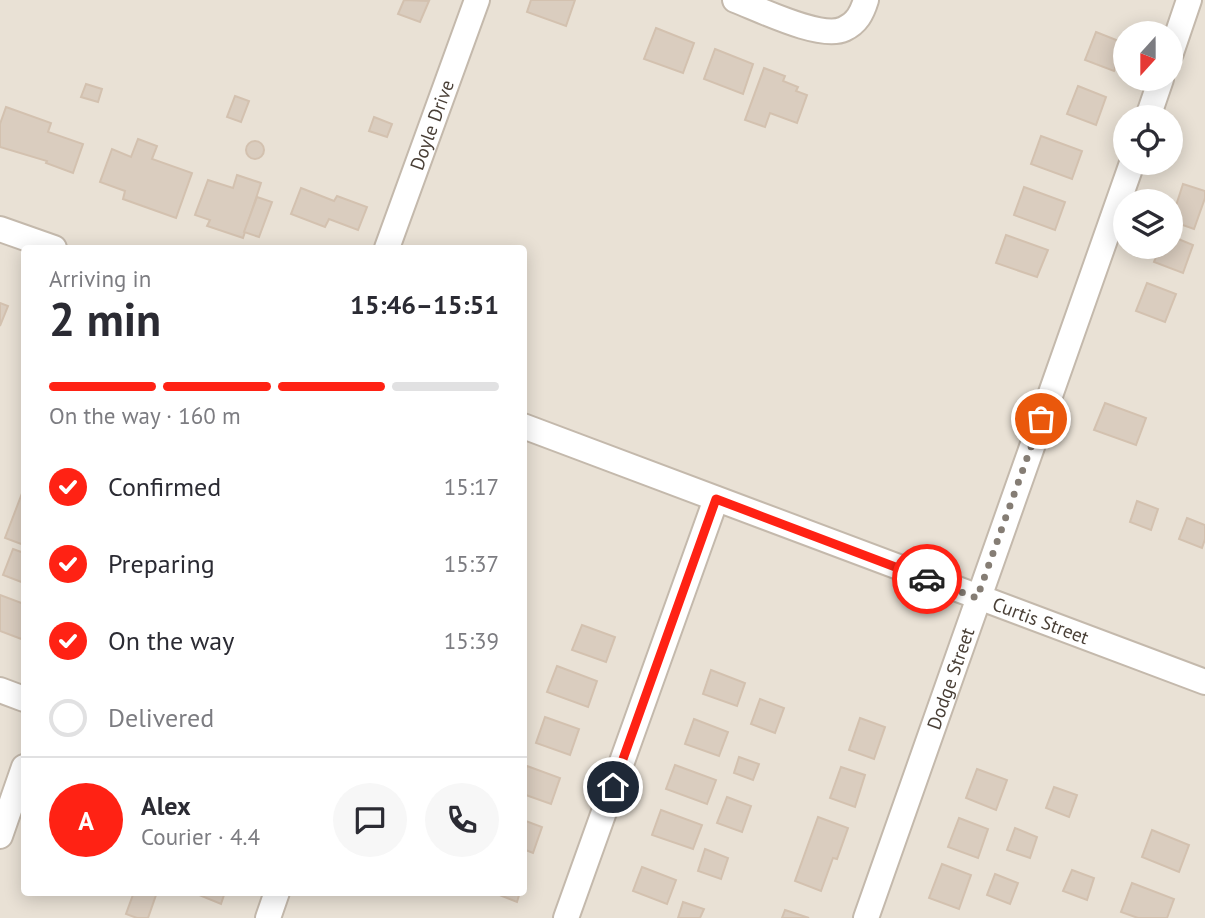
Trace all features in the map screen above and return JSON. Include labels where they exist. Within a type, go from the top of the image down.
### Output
[{"type":"street","name":"Doyle Drive","points":[[388,245],[477,0]]},
{"type":"street","points":[[735,0],[824,32],[843,30],[860,17],[866,0]]},
{"type":"street","points":[[1182,21],[1189,0]]},
{"type":"street","name":"Dodge Street","points":[[866,918],[1128,175]]},
{"type":"street","points":[[0,229],[45,245]]},
{"type":"street","name":"Curtis Street","points":[[527,428],[1205,682]]},
{"type":"street","points":[[566,918],[716,499]]},
{"type":"street","points":[[0,690],[21,698]]},
{"type":"street","points":[[0,836],[21,776]]},
{"type":"street","points":[[268,918],[276,896]]},
{"type":"shaded area","points":[[0,0],[1205,0],[1205,918],[0,918]]},
{"type":"building","points":[[404,0],[429,1],[420,22],[398,14]]},
{"type":"building","points":[[531,0],[575,0],[566,26],[527,12]]},
{"type":"building","points":[[656,28],[694,43],[683,73],[644,59]]},
{"type":"building","points":[[1096,32],[1113,39],[1113,71],[1085,60]]},
{"type":"building","points":[[715,49],[753,64],[743,94],[704,79]]},
{"type":"building","points":[[764,68],[785,76],[783,81],[798,87],[796,91],[807,95],[797,123],[770,113],[765,127],[745,120]]},
{"type":"building","points":[[86,84],[102,89],[98,102],[81,97]]},
{"type":"building","points":[[1078,86],[1106,97],[1096,125],[1067,114]]},
{"type":"building","points":[[235,96],[249,101],[241,122],[227,117]]},
{"type":"building","points":[[6,107],[51,123],[48,132],[83,144],[73,173],[46,163],[47,161],[0,147],[0,124]]},
{"type":"building","points":[[374,117],[392,124],[387,137],[369,131]]},
{"type":"building","points":[[1041,136],[1082,151],[1072,179],[1031,164]]},
{"type":"building","points":[[138,139],[157,146],[152,159],[192,173],[176,218],[123,199],[125,191],[100,182],[112,149],[131,157]]},
{"type":"building","points":[[255,141],[261,144],[264,150],[261,156],[255,159],[249,156],[246,150],[249,144]]},
{"type":"building","points":[[237,175],[261,183],[243,238],[207,226],[210,220],[195,215],[208,180],[233,188]]},
{"type":"building","points":[[1183,184],[1205,191],[1194,229],[1183,225]]},
{"type":"building","points":[[1024,187],[1065,202],[1055,230],[1014,215]]},
{"type":"building","points":[[301,188],[334,201],[337,196],[367,207],[358,230],[329,219],[325,227],[291,214]]},
{"type":"building","points":[[257,197],[272,202],[259,237],[244,232]]},
{"type":"building","points":[[1006,235],[1048,250],[1037,277],[996,263]]},
{"type":"building","points":[[1183,241],[1193,245],[1183,273],[1154,262],[1155,259],[1183,259]]},
{"type":"building","points":[[1147,283],[1176,294],[1165,322],[1136,311]]},
{"type":"building","points":[[0,303],[8,306],[0,326]]},
{"type":"building","points":[[1105,403],[1146,418],[1136,445],[1094,430]]},
{"type":"building","points":[[21,496],[21,544],[5,538]]},
{"type":"building","points":[[1137,501],[1158,509],[1151,530],[1130,522]]},
{"type":"building","points":[[1187,518],[1205,525],[1202,548],[1179,539]]},
{"type":"building","points":[[13,549],[21,552],[21,582],[3,575]]},
{"type":"building","points":[[0,595],[21,603],[21,639],[0,631]]},
{"type":"building","points":[[582,625],[615,637],[606,662],[572,650]]},
{"type":"building","points":[[557,666],[597,681],[588,707],[547,692]]},
{"type":"building","points":[[711,670],[745,683],[737,706],[703,694]]},
{"type":"building","points":[[760,699],[784,708],[775,733],[751,724]]},
{"type":"building","points":[[545,717],[579,729],[570,755],[536,743]]},
{"type":"building","points":[[860,718],[885,727],[874,759],[849,750]]},
{"type":"building","points":[[694,719],[728,732],[719,756],[685,744]]},
{"type":"building","points":[[739,757],[759,764],[753,780],[734,773]]},
{"type":"building","points":[[675,765],[716,780],[707,804],[666,789]]},
{"type":"building","points":[[527,766],[560,778],[551,804],[527,795]]},
{"type":"building","points":[[841,767],[865,775],[855,807],[830,798]]},
{"type":"building","points":[[977,769],[1007,780],[996,810],[966,798]]},
{"type":"building","points":[[1054,787],[1077,795],[1069,817],[1046,808]]},
{"type":"building","points":[[727,797],[751,806],[742,832],[717,823]]},
{"type":"building","points":[[661,810],[702,825],[693,849],[652,835]]},
{"type":"building","points":[[818,817],[848,828],[837,859],[833,858],[821,891],[795,881]]},
{"type":"building","points":[[959,818],[988,829],[978,858],[948,847]]},
{"type":"building","points":[[527,821],[542,827],[533,853],[527,851]]},
{"type":"building","points":[[1015,828],[1037,837],[1030,858],[1007,850]]},
{"type":"building","points":[[1152,830],[1189,845],[1179,872],[1142,857]]},
{"type":"building","points":[[705,849],[728,858],[721,879],[698,871]]},
{"type":"building","points":[[942,864],[971,875],[959,909],[929,898]]},
{"type":"building","points":[[642,867],[676,880],[667,904],[633,891]]},
{"type":"building","points":[[1072,870],[1094,878],[1087,900],[1063,891]]},
{"type":"building","points":[[995,874],[1018,883],[1010,904],[987,895]]},
{"type":"building","points":[[1132,883],[1174,899],[1167,918],[1138,918],[1121,912]]},
{"type":"building","points":[[133,896],[156,896],[148,918],[126,914]]},
{"type":"building","points":[[202,896],[224,896],[221,904]]},
{"type":"building","points":[[502,896],[519,896],[517,902]]},
{"type":"building","points":[[683,902],[704,909],[700,918],[678,918]]},
{"type":"building","points":[[785,910],[809,918],[782,918]]},
{"type":"way so far","points":[[927,579],[977,598],[1041,419]]},
{"type":"route","points":[[613,787],[716,499],[927,579]]}]
